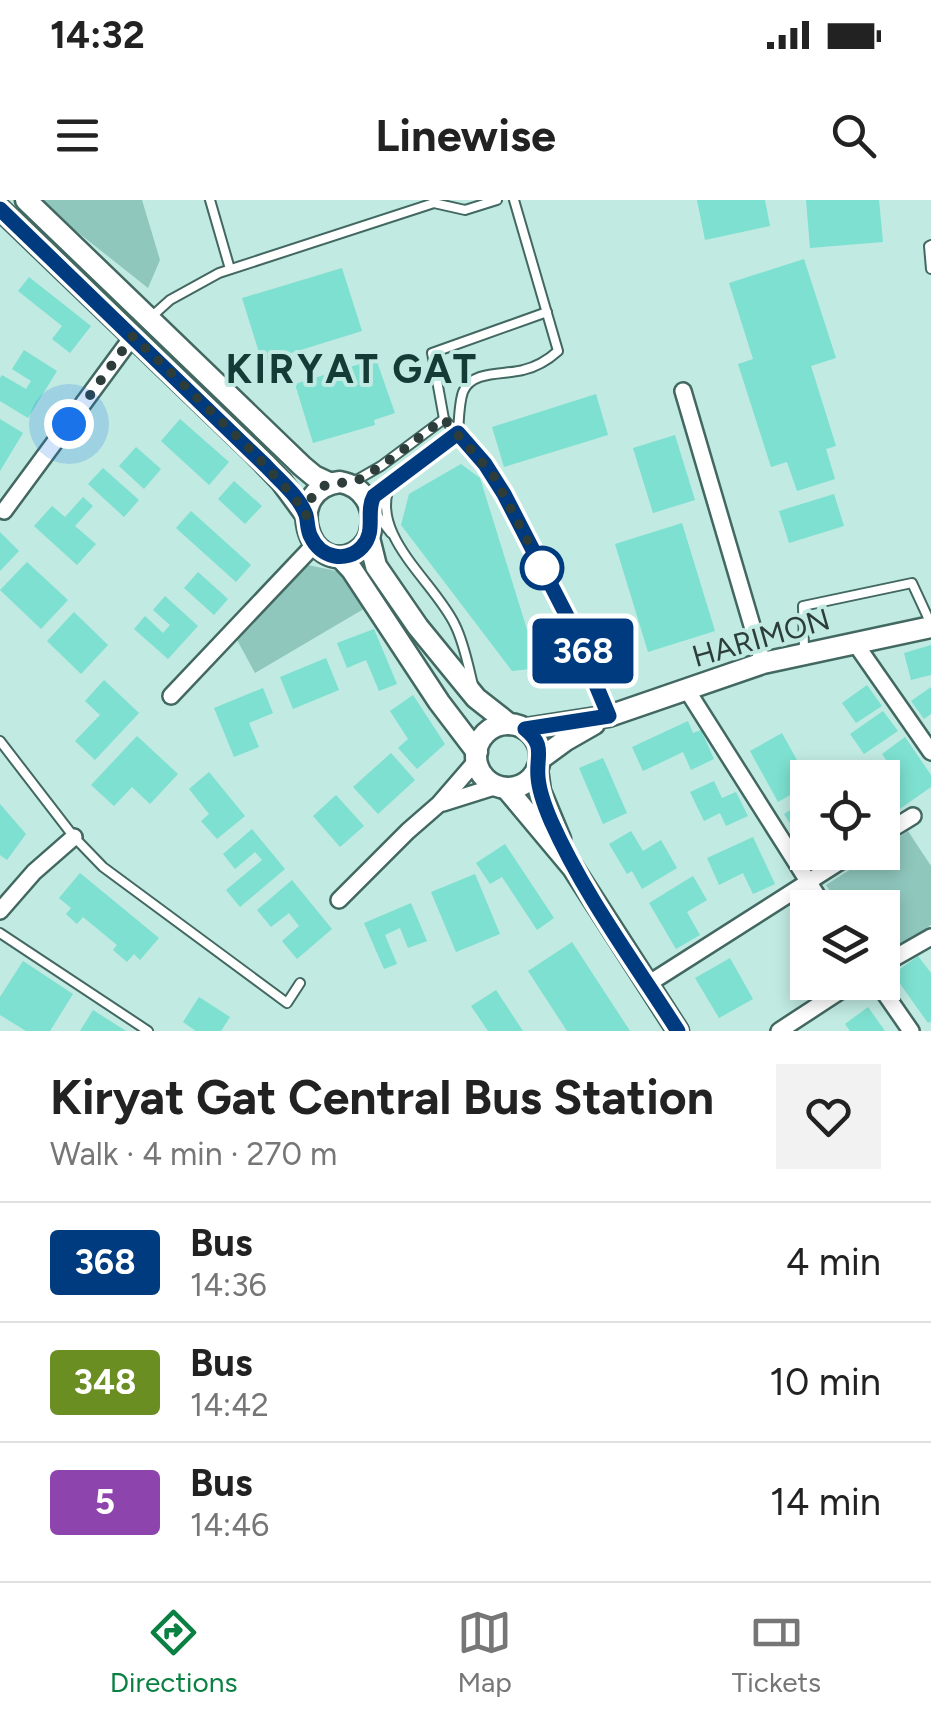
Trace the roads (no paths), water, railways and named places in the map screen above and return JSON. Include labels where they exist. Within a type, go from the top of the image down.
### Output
[{"type":"street","points":[[26,200],[302,466],[314,476],[360,490],[369,504],[372,530],[361,548],[340,557]]},
{"type":"street","points":[[0,210],[252,451],[306,516]]},
{"type":"street","points":[[4,511],[133,336]]},
{"type":"street","points":[[683,392],[763,663]]},
{"type":"street","points":[[340,484],[314,494],[306,516],[314,544],[340,557],[352,570],[477,756],[484,775],[502,787],[573,868],[678,1031]]},
{"type":"street","points":[[368,538],[376,566],[394,594],[476,698],[537,742],[540,791],[573,868]]},
{"type":"street","points":[[171,696],[314,544]]},
{"type":"street","name":"HARIMON","points":[[539,764],[566,740],[609,716],[763,663],[931,625]]},
{"type":"street","points":[[855,643],[931,752]]},
{"type":"street","points":[[688,690],[812,890]]},
{"type":"street","name":"HARIMON","points":[[517,726],[609,716]]},
{"type":"street","points":[[339,900],[439,804],[477,756],[480,743],[492,729],[517,726]]},
{"type":"street","points":[[439,804],[525,783],[539,764]]},
{"type":"street","points":[[900,824],[913,816]]},
{"type":"street","points":[[0,912],[7,892],[74,837]]},
{"type":"street","points":[[648,984],[826,870]]},
{"type":"street","points":[[900,955],[931,937]]},
{"type":"street","points":[[779,1031],[826,1000]]},
{"type":"street","points":[[889,1000],[911,1031]]},
{"type":"lane","points":[[210,200],[230,269]]},
{"type":"lane","points":[[404,200],[407,212]]},
{"type":"lane","points":[[150,318],[170,300],[230,269],[434,203],[464,210],[497,200]]},
{"type":"lane","points":[[476,698],[454,622],[369,504],[381,489],[458,433],[464,390],[472,380],[523,370],[548,361],[558,351],[514,200]]},
{"type":"lane","points":[[931,246],[931,269]]},
{"type":"lane","points":[[547,312],[432,353],[444,419],[499,485],[578,641],[609,716]]},
{"type":"lane","points":[[340,484],[381,466],[444,419]]},
{"type":"lane","points":[[391,533],[384,506],[394,480]]},
{"type":"lane","points":[[805,654],[802,606],[912,583],[931,625]]},
{"type":"lane","points":[[1,744],[74,837],[103,866],[286,1002],[300,983]]},
{"type":"lane","points":[[0,933],[148,1031]]},
{"type":"district","name":"KIRYAT GAT","points":[[352,369]]}]
